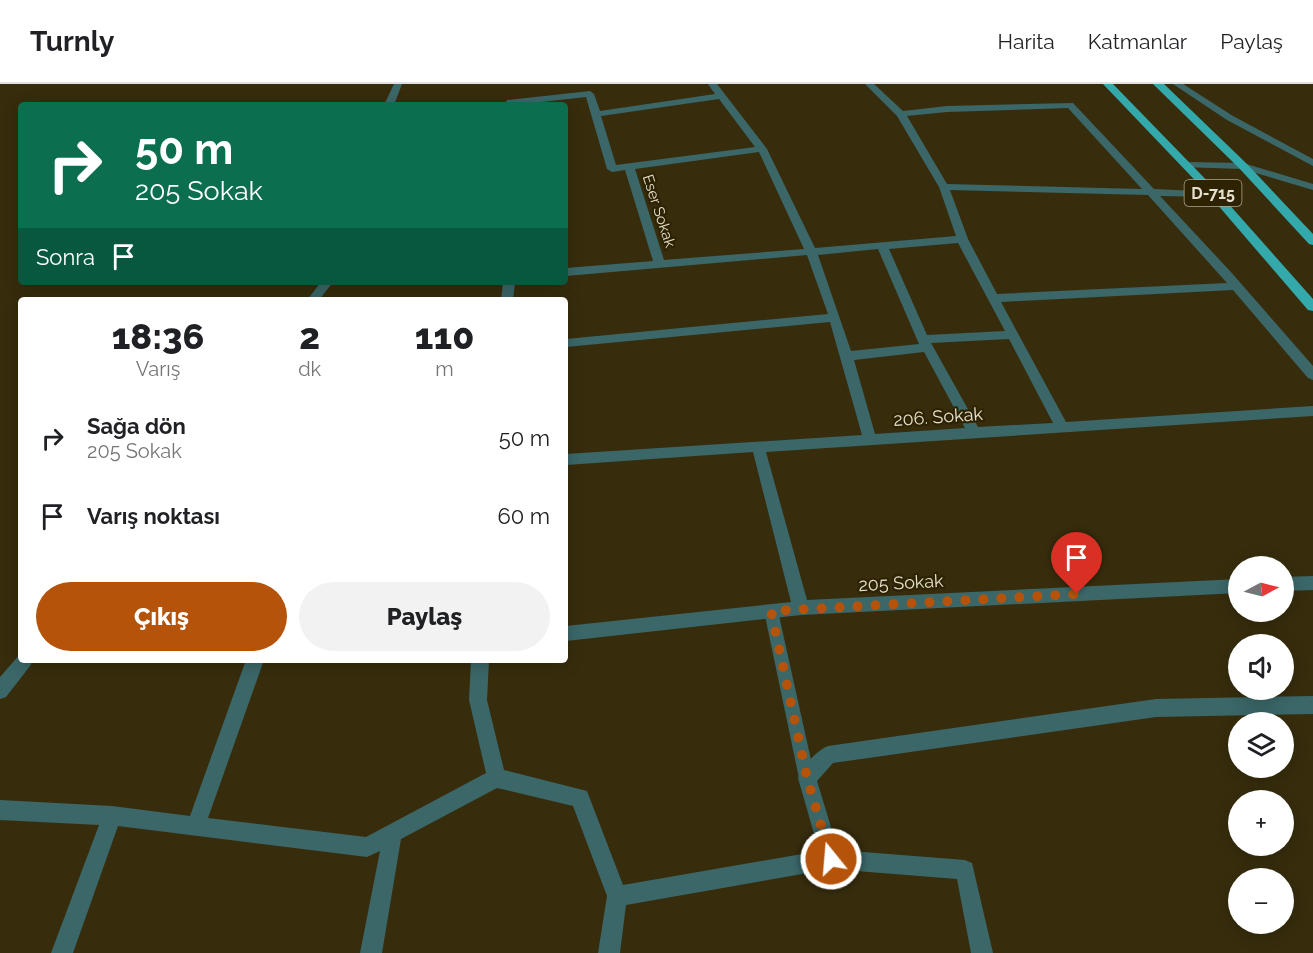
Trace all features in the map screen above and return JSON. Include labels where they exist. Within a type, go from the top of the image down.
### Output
[{"type":"highway","name":"D-715","points":[[1108,84],[1214,194],[1313,307]]},
{"type":"highway","name":"D-715","points":[[1158,84],[1243,166],[1313,241]]},
{"type":"street","points":[[390,102],[398,84]]},
{"type":"street","points":[[712,84],[762,149],[811,252],[835,317],[870,439]]},
{"type":"street","points":[[869,84],[901,114],[944,187],[962,238],[1062,427]]},
{"type":"street","points":[[1177,84],[1230,118],[1313,163]]},
{"type":"street","points":[[510,102],[590,94],[612,169],[762,149]]},
{"type":"street","points":[[596,114],[722,96]]},
{"type":"street","points":[[901,114],[947,109],[1070,105],[1153,193],[1313,375]]},
{"type":"street","points":[[1186,165],[1243,166],[1313,187]]},
{"type":"street","name":"Eser Sokak","points":[[629,167],[660,264]]},
{"type":"street","points":[[944,187],[1214,194]]},
{"type":"street","points":[[568,272],[962,238]]},
{"type":"street","points":[[882,246],[926,343],[974,432]]},
{"type":"street","points":[[315,297],[325,285]]},
{"type":"street","points":[[994,298],[1236,286]]},
{"type":"street","points":[[568,343],[835,317]]},
{"type":"street","points":[[846,356],[926,343],[1013,335]]},
{"type":"street","name":"206. Sokak","points":[[568,459],[1313,411]]},
{"type":"street","points":[[758,446],[801,608]]},
{"type":"street","points":[[1294,584],[1313,583]]},
{"type":"street","name":"205 Sokak","points":[[568,634],[801,608],[1228,587]]},
{"type":"street","points":[[0,691],[22,663]]},
{"type":"street","points":[[196,826],[254,663]]},
{"type":"street","points":[[480,663],[478,700],[495,778]]},
{"type":"street","points":[[831,859],[807,778],[828,755],[1156,708],[1313,705]]},
{"type":"street","points":[[0,810],[112,816],[367,847],[495,778],[580,798],[616,896],[609,953]]},
{"type":"street","points":[[62,953],[112,816]]},
{"type":"street","points":[[372,953],[393,832]]},
{"type":"street","points":[[616,896],[831,859],[965,870],[982,953]]},
{"type":"lane","points":[[771,611],[807,778]]},
{"type":"route","points":[[831,859],[807,778],[771,611],[1077,594]]}]
